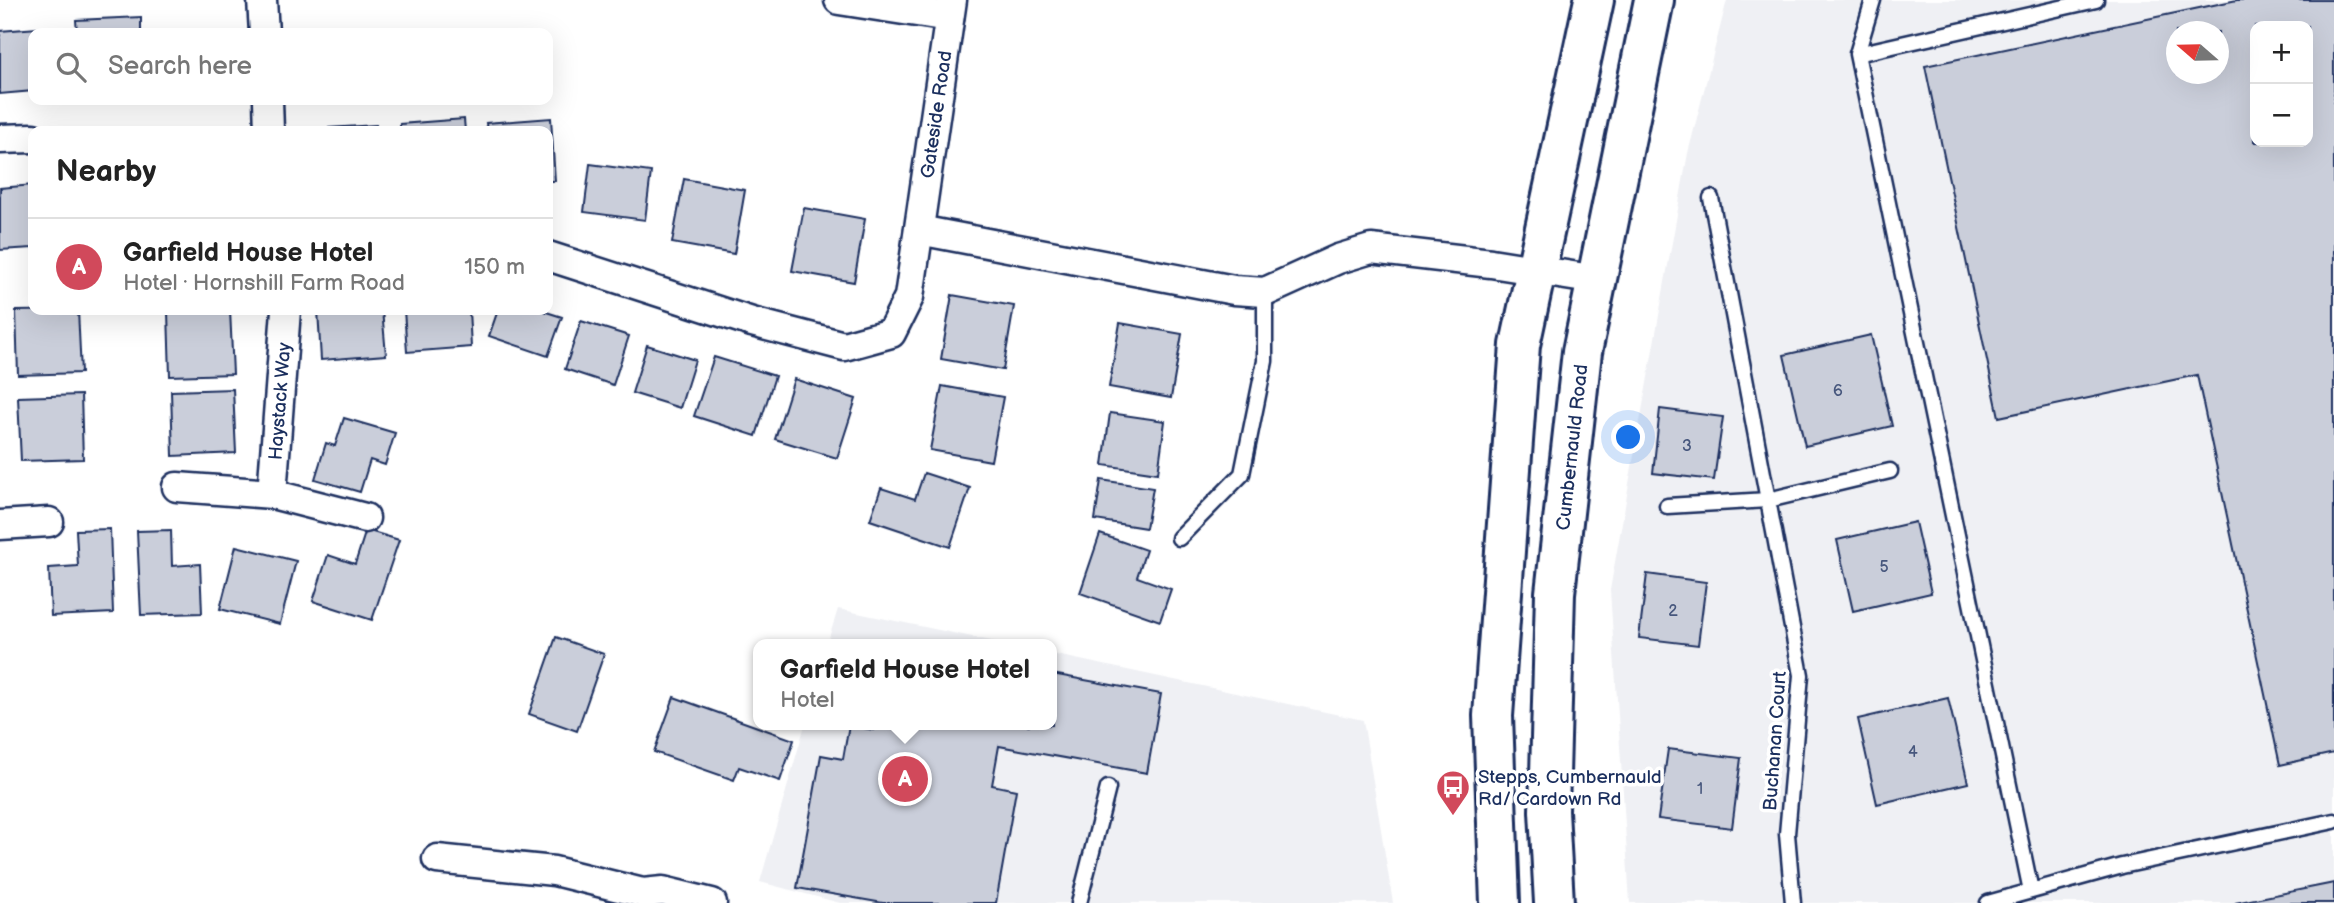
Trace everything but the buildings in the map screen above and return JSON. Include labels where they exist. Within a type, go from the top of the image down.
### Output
[{"type":"main road","points":[[1500,903],[1493,716],[1520,345],[1594,0]]},
{"type":"main road","name":"Cumbernauld Road","points":[[1554,903],[1549,811],[1555,593],[1582,352],[1654,0]]},
{"type":"street","points":[[262,0],[264,28]]},
{"type":"street","points":[[839,0],[950,9]]},
{"type":"street","name":"Gateside Road","points":[[553,258],[752,322],[844,346],[891,333],[909,297],[950,9]]},
{"type":"street","points":[[268,105],[269,126]]},
{"type":"street","points":[[0,139],[28,138]]},
{"type":"street","points":[[919,230],[1234,290],[1265,292],[1338,259],[1371,249],[1597,281]]},
{"type":"street","name":"Haystack Way","points":[[272,494],[286,315]]},
{"type":"street","points":[[177,487],[272,494],[365,518]]},
{"type":"street","points":[[0,525],[49,522]]},
{"type":"street","points":[[437,859],[554,871],[638,898],[663,891],[712,903]]},
{"type":"lane","points":[[1873,0],[1857,54],[2031,891]]},
{"type":"lane","points":[[1857,54],[2096,0]]},
{"type":"lane","name":"Buchanan Court","points":[[1711,198],[1801,675],[1787,834],[1793,903]]},
{"type":"lane","points":[[1179,538],[1242,474],[1265,361],[1265,292]]},
{"type":"lane","points":[[1667,506],[1768,499],[1890,471]]},
{"type":"lane","points":[[1079,903],[1108,788]]},
{"type":"lane","points":[[1994,902],[2122,866],[2334,821]]},
{"type":"shaded area","points":[[1727,0],[2334,0],[2334,903],[1630,903],[1610,590],[1688,153]]},
{"type":"shaded area","points":[[838,609],[982,639],[829,639]]},
{"type":"shaded area","points":[[1057,655],[1363,720],[1393,903],[840,903],[760,882],[804,730],[1057,730]]},
{"type":"place","name":"Garfield House Hotel","points":[[905,779]]},
{"type":"place","name":"Stepps, Cumbernauld Rd/ Cardown Rd","points":[[1453,817]]}]
